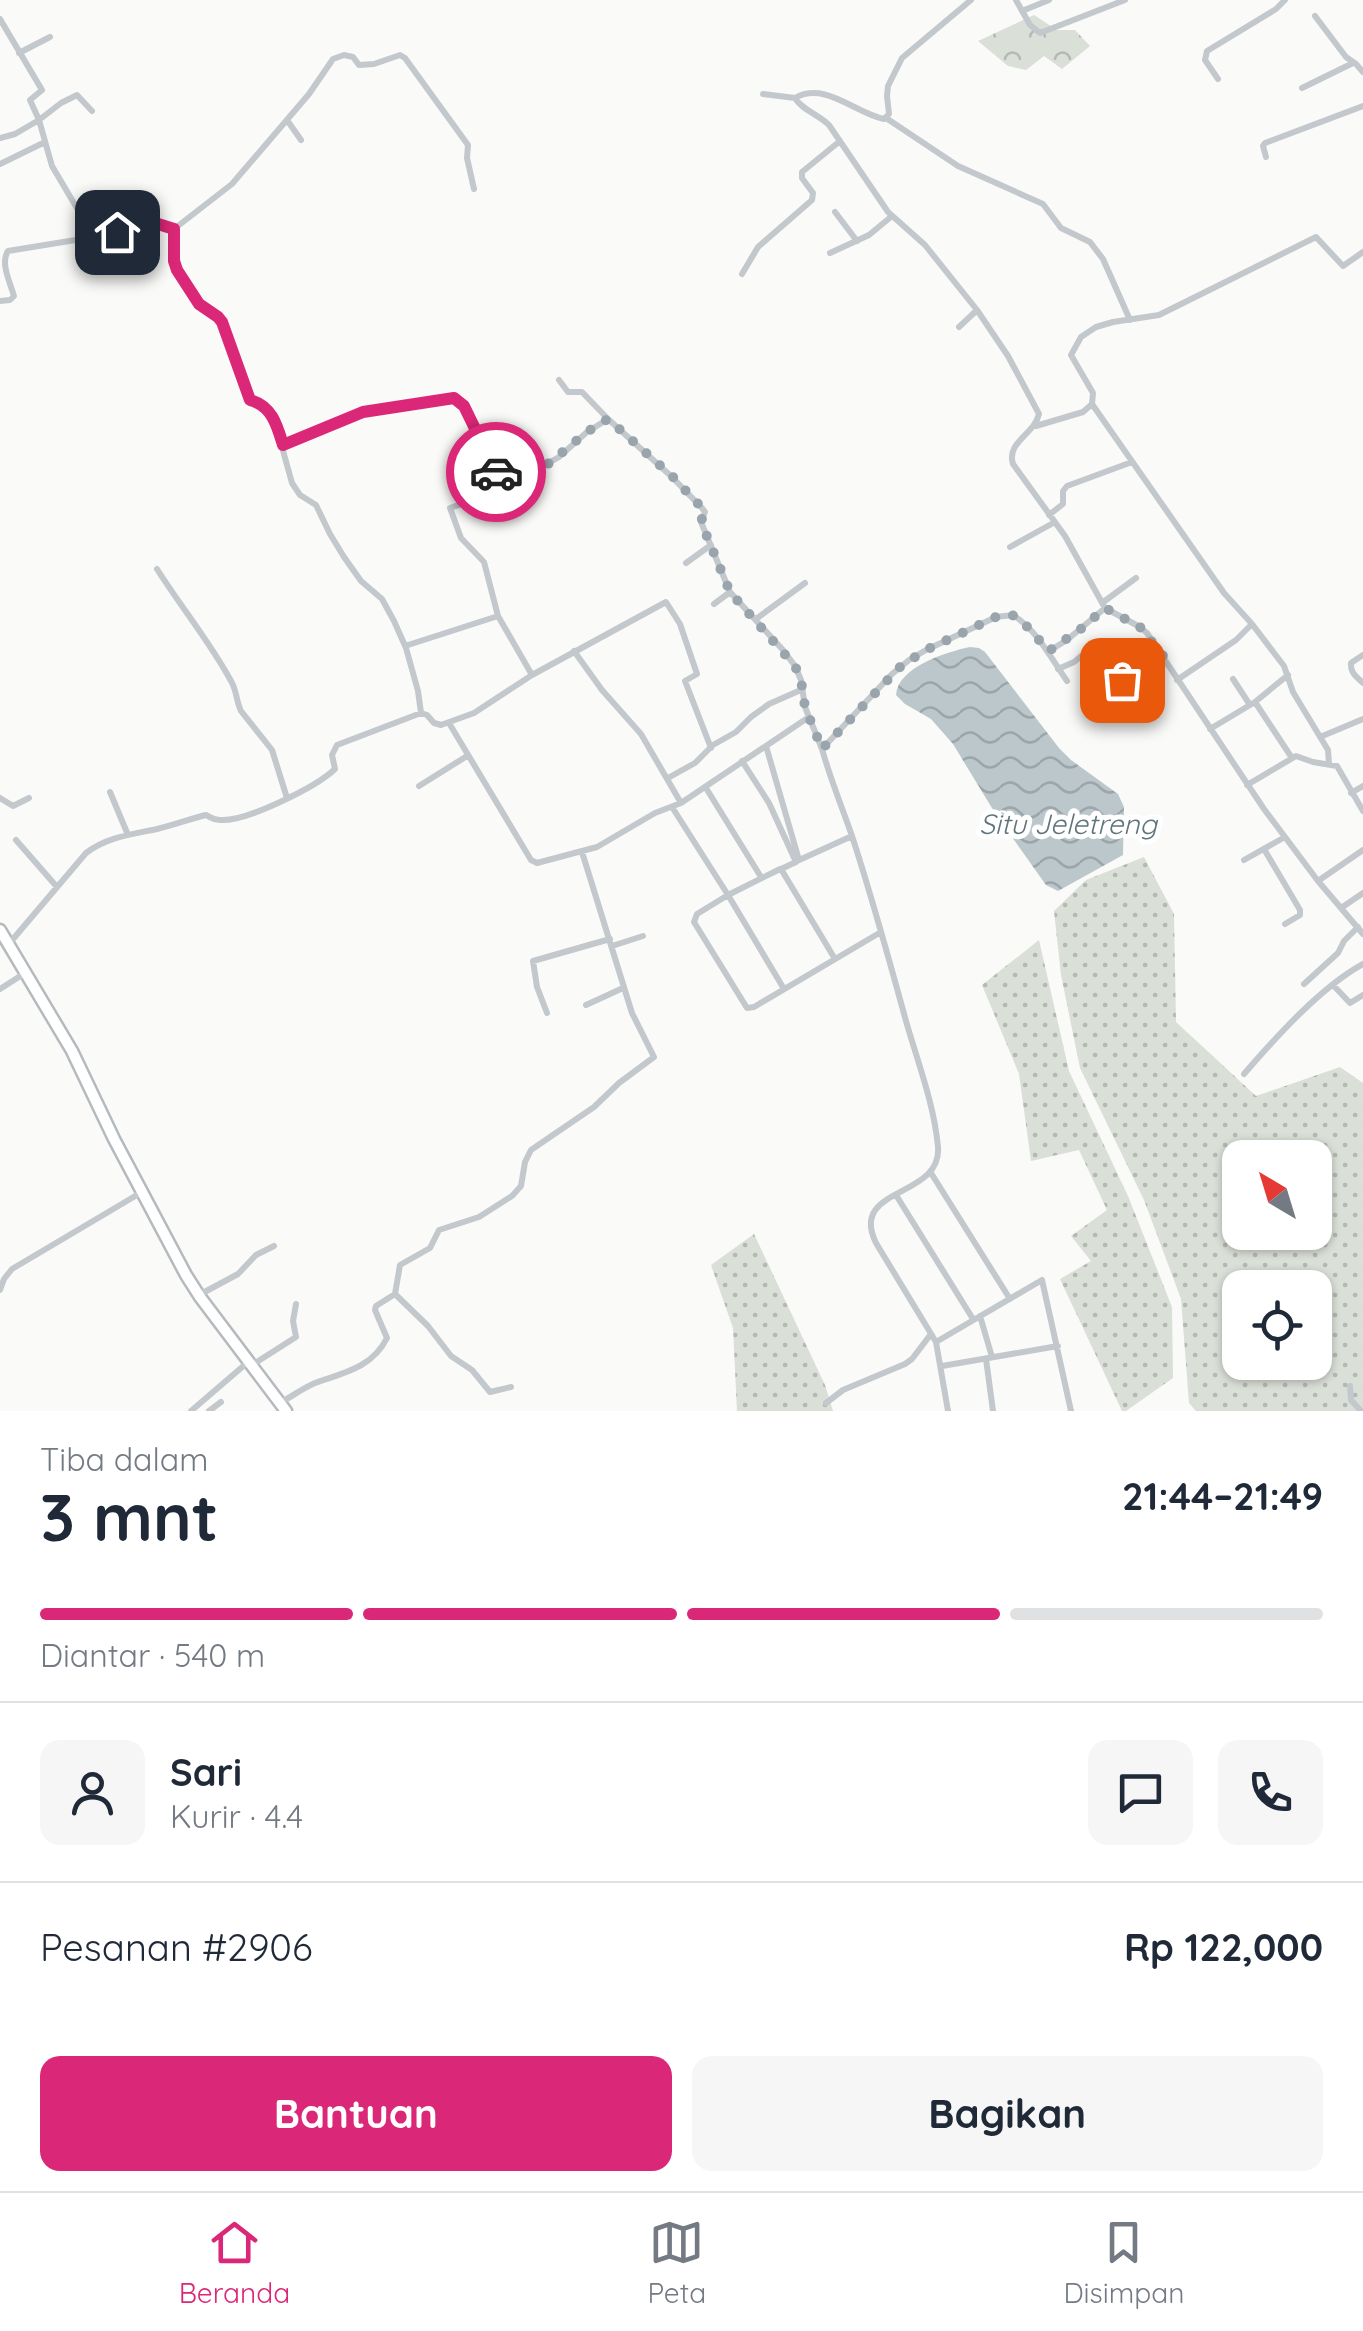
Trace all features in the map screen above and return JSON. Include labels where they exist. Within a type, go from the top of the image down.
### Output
[{"type":"main road","points":[[0,930],[72,1051],[198,1295],[283,1407]]},
{"type":"street","points":[[886,118],[888,86],[902,58],[970,0]]},
{"type":"street","points":[[1016,0],[1040,33],[1125,0]]},
{"type":"street","points":[[1022,11],[1050,0]]},
{"type":"street","points":[[1218,79],[1205,60],[1207,51],[1285,0]]},
{"type":"street","points":[[1315,16],[1346,57],[1363,72]]},
{"type":"street","points":[[0,19],[41,87],[41,92],[30,100],[52,166],[94,237]]},
{"type":"street","points":[[19,53],[50,37]]},
{"type":"street","points":[[174,229],[232,184],[333,58],[344,55],[359,65],[405,58],[468,145],[474,189]]},
{"type":"street","points":[[1302,88],[1354,62]]},
{"type":"street","points":[[763,94],[795,98],[808,92],[825,94],[876,118],[886,118],[958,166],[1042,204],[1061,228],[1090,242],[1103,259],[1130,320]]},
{"type":"street","points":[[0,138],[15,134],[78,95],[92,111]]},
{"type":"street","points":[[795,98],[798,104],[819,115],[892,216],[925,245],[977,310],[1037,409],[1039,418],[1035,426],[1012,449],[1010,458],[1052,518],[1103,606],[1140,627],[1164,657],[1247,785],[1363,934]]},
{"type":"street","points":[[1266,157],[1265,142],[1363,106]]},
{"type":"street","points":[[287,120],[301,140]]},
{"type":"street","points":[[742,274],[758,248],[812,200],[813,193],[801,175],[840,141]]},
{"type":"street","points":[[0,164],[45,142]]},
{"type":"street","points":[[835,212],[857,241]]},
{"type":"street","points":[[830,253],[879,228],[892,216]]},
{"type":"street","points":[[0,301],[14,296],[4,257],[8,250],[155,223],[174,229]]},
{"type":"street","points":[[174,229],[177,270],[199,304],[222,322],[250,400],[262,404],[276,422],[292,483],[300,495],[316,505],[360,580],[376,592],[388,609],[405,646],[421,713],[437,725],[487,706],[532,675],[666,602],[680,624],[697,674],[685,680],[711,748]]},
{"type":"street","points":[[1328,764],[1330,758],[1293,692],[1288,674],[1224,592],[1092,404],[1093,393],[1072,354],[1081,337],[1096,327],[1158,314],[1316,237],[1342,266],[1363,252]]},
{"type":"street","points":[[959,327],[977,310]]},
{"type":"street","points":[[559,380],[568,392],[582,392],[702,508],[701,522],[730,592],[795,666],[852,836],[935,1124],[938,1157],[931,1173],[874,1209],[871,1228],[876,1244],[936,1342],[948,1411]]},
{"type":"street","points":[[283,445],[363,412],[454,398],[464,406],[503,490]]},
{"type":"street","points":[[1035,426],[1082,412],[1092,404]]},
{"type":"street","points":[[532,675],[498,616],[484,562],[461,538],[450,508],[503,490],[548,464],[608,419]]},
{"type":"street","points":[[1010,547],[1052,518],[1063,504],[1067,486],[1132,462]]},
{"type":"street","points":[[686,563],[711,545]]},
{"type":"street","points":[[157,569],[224,668],[235,687],[241,711],[272,750],[287,798]]},
{"type":"street","points":[[1049,651],[1082,628],[1136,578]]},
{"type":"street","points":[[756,619],[805,583]]},
{"type":"street","points":[[714,604],[730,592]]},
{"type":"street","points":[[822,749],[901,666],[996,617],[1012,615],[1021,620],[1049,651],[1067,681]]},
{"type":"street","points":[[405,646],[498,616]]},
{"type":"street","points":[[1176,680],[1236,640],[1252,624]]},
{"type":"street","points":[[1058,669],[1092,648]]},
{"type":"street","points":[[574,651],[642,734],[681,803]]},
{"type":"street","points":[[1363,654],[1350,668],[1363,683]]},
{"type":"street","points":[[1114,670],[1129,689],[1164,657]]},
{"type":"street","points":[[1210,729],[1288,674]]},
{"type":"street","points":[[1233,678],[1292,758]]},
{"type":"street","points":[[668,778],[696,763],[768,704],[803,689]]},
{"type":"street","points":[[8,945],[90,850],[128,835],[206,814],[215,820],[235,818],[287,798],[334,772],[332,755],[337,745],[421,713]]},
{"type":"street","points":[[449,723],[531,860],[540,863],[597,847],[681,803],[809,717]]},
{"type":"street","points":[[1320,737],[1363,718]]},
{"type":"street","points":[[766,746],[798,861]]},
{"type":"street","points":[[420,786],[467,756]]},
{"type":"street","points":[[1247,785],[1296,756],[1339,768],[1363,811]]},
{"type":"street","points":[[742,761],[769,803],[798,861]]},
{"type":"street","points":[[1351,793],[1363,786]]},
{"type":"street","points":[[706,788],[761,877]]},
{"type":"street","points":[[110,792],[128,835]]},
{"type":"street","points":[[0,798],[13,806],[29,798]]},
{"type":"street","points":[[672,807],[784,989]]},
{"type":"street","points":[[852,836],[728,895],[697,914],[695,926],[747,1008],[880,932]]},
{"type":"street","points":[[1244,860],[1285,836]]},
{"type":"street","points":[[16,840],[57,887]]},
{"type":"street","points":[[1264,849],[1300,910],[1300,915],[1285,924]]},
{"type":"street","points":[[1318,881],[1363,850]]},
{"type":"street","points":[[283,1407],[315,1384],[353,1371],[382,1347],[387,1338],[375,1310],[396,1294],[402,1262],[430,1248],[439,1230],[479,1217],[512,1196],[523,1181],[531,1150],[594,1107],[619,1082],[652,1059],[632,1013],[582,852]]},
{"type":"street","points":[[780,869],[836,958]]},
{"type":"street","points":[[1342,908],[1363,893]]},
{"type":"street","points":[[1304,984],[1338,952],[1358,926]]},
{"type":"street","points":[[546,1013],[533,961],[643,936]]},
{"type":"street","points":[[1244,1074],[1278,1036],[1363,964]]},
{"type":"street","points":[[0,989],[24,973]]},
{"type":"street","points":[[1333,986],[1350,1003],[1363,995]]},
{"type":"street","points":[[586,1004],[624,988]]},
{"type":"street","points":[[931,1173],[1010,1298]]},
{"type":"street","points":[[0,1290],[12,1270],[142,1192]]},
{"type":"street","points":[[896,1195],[976,1318],[989,1358],[992,1411]]},
{"type":"street","points":[[198,1295],[238,1274],[256,1255],[274,1246]]},
{"type":"street","points":[[936,1342],[1042,1280],[1071,1411]]},
{"type":"street","points":[[396,1294],[490,1392],[511,1387]]},
{"type":"street","points":[[191,1411],[250,1363],[296,1337],[296,1304]]},
{"type":"street","points":[[826,1404],[843,1390],[905,1364],[931,1334]]},
{"type":"street","points":[[942,1366],[1058,1346]]},
{"type":"street","points":[[1350,1386],[1351,1400],[1361,1411]]},
{"type":"street","points":[[209,1411],[221,1402]]},
{"type":"green space","points":[[1034,15],[1057,30],[1075,30],[1090,46],[1062,69],[1044,56],[1026,70],[1008,66],[978,41]]},
{"type":"green space","points":[[1144,857],[1174,914],[1176,1022],[1256,1096],[1340,1067],[1363,1083],[1363,1411],[1196,1411],[1189,1403],[1181,1299],[1144,1200],[1080,1068],[1061,975],[1054,911],[1086,880]]},
{"type":"green space","points":[[1039,940],[1069,1071],[1128,1196],[1172,1307],[1173,1378],[1126,1411],[1122,1411],[1060,1279],[1091,1261],[1071,1236],[1107,1210],[1079,1150],[1031,1161],[1019,1074],[982,985]]},
{"type":"green space","points":[[754,1234],[825,1385],[833,1411],[737,1411],[733,1328],[711,1265]]},
{"type":"water","name":"Situ Jeletreng","points":[[970,647],[985,652],[1059,748],[1118,794],[1124,807],[1123,855],[1058,891],[1046,885],[953,744],[931,719],[896,695],[905,676],[914,669]]},
{"type":"way so far","points":[[496,472],[503,490],[559,457],[608,419],[702,508],[701,522],[730,592],[795,666],[805,707],[822,749],[901,666],[996,617],[1012,615],[1021,620],[1049,651],[1105,608],[1140,627],[1164,657],[1131,688],[1122,680]]},
{"type":"route","points":[[117,232],[155,223],[174,229],[177,270],[199,304],[222,322],[250,400],[268,411],[283,445],[363,412],[454,398],[464,406],[496,472]]}]
